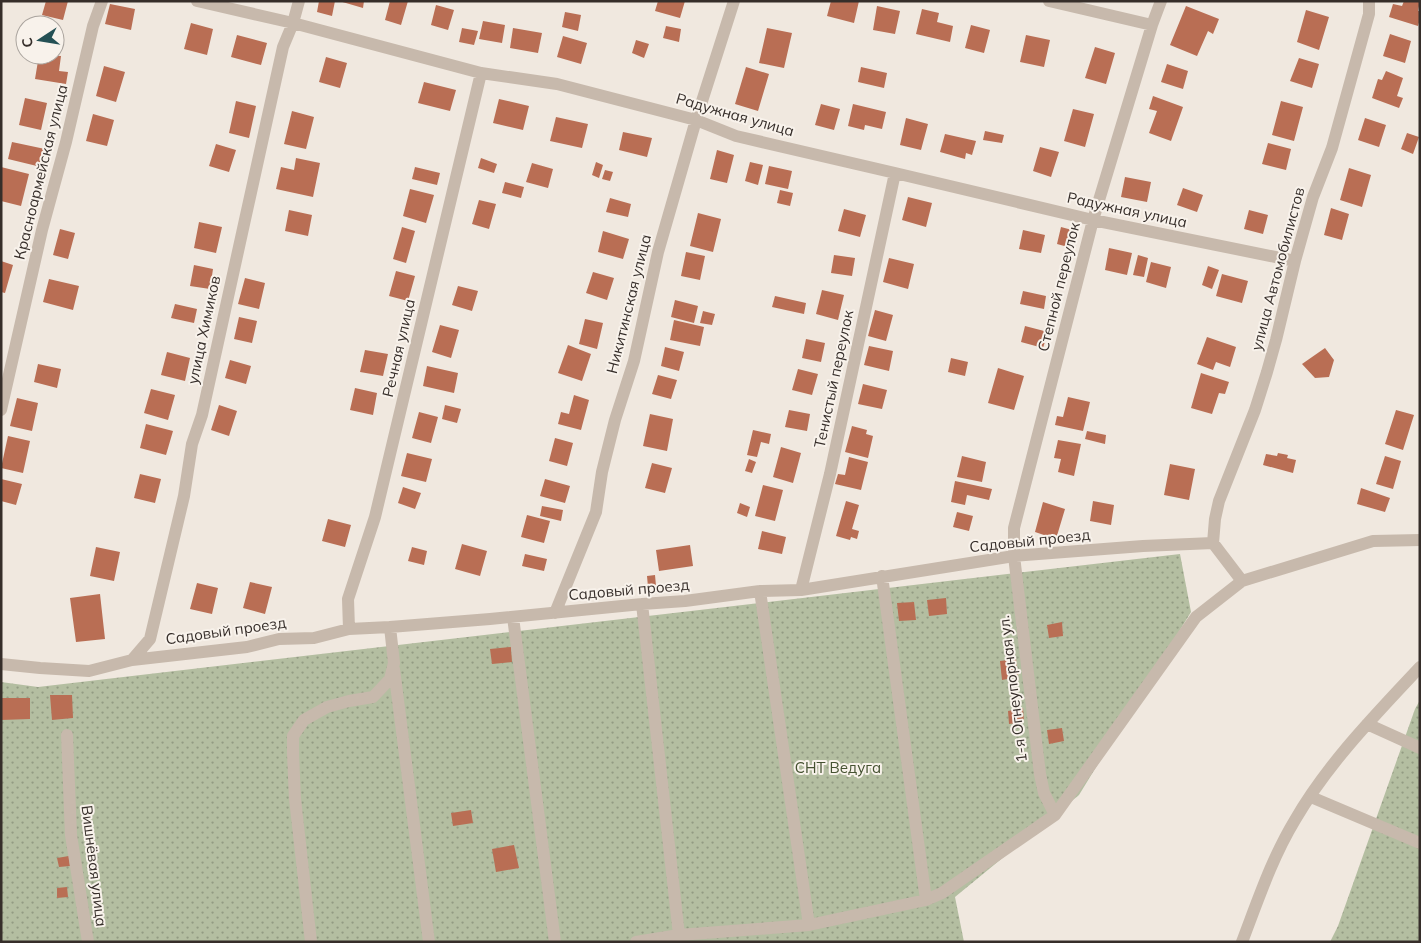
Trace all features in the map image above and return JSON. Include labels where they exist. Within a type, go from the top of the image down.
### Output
[{"type":"street","name":"Красноармейская улица","points":[[1,410],[42,230],[66,142],[93,26],[102,1]]},
{"type":"street","name":"Радужная улица","points":[[197,1],[293,23],[480,73],[557,84],[696,120],[736,136],[1093,220],[1294,262]]},
{"type":"street","name":"улица Химиков","points":[[132,660],[150,639],[182,505],[192,444],[202,416],[282,47],[293,23],[299,1]]},
{"type":"street","name":"Никитинская улица","points":[[555,613],[596,512],[602,472],[615,420],[634,360],[658,252],[696,120],[734,1]]},
{"type":"street","points":[[1049,1],[1152,25]]},
{"type":"street","name":"Степной переулок","points":[[1014,556],[1014,528],[1093,220],[1161,1]]},
{"type":"street","name":"улица Автомобилистов","points":[[1213,543],[1219,501],[1255,410],[1276,340],[1294,262],[1313,197],[1332,148],[1369,14],[1369,1]]},
{"type":"street","name":"Речная улица","points":[[349,629],[348,599],[375,517],[480,73]]},
{"type":"street","name":"Тенистый переулок","points":[[801,590],[830,474],[895,173]]},
{"type":"street","points":[[636,942],[679,935],[809,925],[926,900],[942,893],[1055,815],[1196,617],[1242,581],[1372,541],[1420,540]]},
{"type":"street","points":[[1213,543],[1242,581]]},
{"type":"street","name":"Садовый проезд","points":[[1,664],[89,671],[132,660],[247,647],[279,639],[314,638],[349,629],[685,602],[760,591],[801,590],[1014,556],[1143,546],[1213,543]]},
{"type":"street","name":"1-я Огнеупорная ул.","points":[[1014,556],[1040,774],[1044,793],[1055,815]]},
{"type":"street","points":[[882,576],[926,900]]},
{"type":"street","points":[[760,591],[809,925]]},
{"type":"street","points":[[642,604],[679,935]]},
{"type":"street","points":[[513,617],[555,942]]},
{"type":"street","points":[[390,627],[429,942]]},
{"type":"street","points":[[311,942],[295,799],[293,736],[304,720],[327,707],[373,697],[390,679],[394,663]]},
{"type":"street","points":[[1242,942],[1272,863],[1295,819],[1333,765],[1420,668]]},
{"type":"street","points":[[1368,724],[1420,748]]},
{"type":"street","name":"Вишнёвая улица","points":[[67,735],[71,835],[88,942]]},
{"type":"street","points":[[1311,797],[1420,843]]},
{"type":"green space","name":"СНТ Ведуга","points":[[1180,554],[1191,612],[1079,795],[955,897],[964,942],[1,942],[1,682],[38,687]]},
{"type":"green space","points":[[1420,700],[1420,942],[1330,942],[1338,926],[1415,709]]},
{"type":"building","points":[[46,1],[68,1],[64,15],[42,15]]},
{"type":"building","points":[[319,1],[335,1],[332,16],[317,12]]},
{"type":"building","points":[[339,1],[364,1],[363,8]]},
{"type":"building","points":[[390,1],[408,1],[401,25],[385,20]]},
{"type":"building","points":[[658,1],[685,1],[680,18],[655,11]]},
{"type":"building","points":[[831,1],[859,1],[854,23],[827,16]]},
{"type":"building","points":[[1404,1],[1420,1],[1418,26],[1389,17],[1393,4],[1402,6]]},
{"type":"building","points":[[110,4],[135,9],[131,30],[105,24]]},
{"type":"building","points":[[436,5],[454,10],[448,30],[431,25]]},
{"type":"building","points":[[877,6],[900,11],[895,34],[873,30]]},
{"type":"building","points":[[1186,6],[1219,19],[1213,34],[1208,31],[1197,56],[1170,45]]},
{"type":"building","points":[[922,9],[939,13],[937,22],[953,26],[950,42],[916,34]]},
{"type":"building","points":[[1306,10],[1329,17],[1319,50],[1297,42]]},
{"type":"building","points":[[565,12],[581,15],[578,31],[562,27]]},
{"type":"building","points":[[483,21],[505,25],[502,43],[479,39]]},
{"type":"building","points":[[191,23],[213,29],[207,55],[184,49]]},
{"type":"building","points":[[971,25],[990,30],[984,53],[965,48]]},
{"type":"building","points":[[666,26],[681,29],[679,42],[663,38]]},
{"type":"building","points":[[462,28],[478,31],[474,45],[459,42]]},
{"type":"building","points":[[513,28],[542,33],[538,53],[510,48]]},
{"type":"building","points":[[767,28],[792,33],[784,68],[759,63]]},
{"type":"building","points":[[1390,34],[1411,41],[1405,63],[1383,56]]},
{"type":"building","points":[[237,35],[267,43],[261,65],[231,57]]},
{"type":"building","points":[[1026,35],[1050,40],[1044,67],[1020,62]]},
{"type":"building","points":[[563,36],[587,43],[581,64],[557,57]]},
{"type":"building","points":[[636,40],[649,44],[644,58],[632,53]]},
{"type":"building","points":[[1095,47],[1115,53],[1106,84],[1085,78]]},
{"type":"building","points":[[326,57],[347,63],[340,88],[319,82]]},
{"type":"building","points":[[1299,58],[1319,64],[1312,88],[1290,81]]},
{"type":"building","points":[[1167,64],[1188,71],[1183,89],[1161,82]]},
{"type":"building","points":[[37,65],[60,65],[59,71],[68,72],[66,84],[35,79]]},
{"type":"building","points":[[104,66],[125,72],[116,102],[96,96]]},
{"type":"building","points":[[746,67],[769,74],[758,111],[735,104]]},
{"type":"building","points":[[861,67],[887,73],[884,88],[858,82]]},
{"type":"building","points":[[1386,71],[1403,78],[1397,96],[1403,98],[1399,108],[1372,98],[1378,79],[1382,80]]},
{"type":"building","points":[[424,82],[456,90],[450,111],[418,103]]},
{"type":"building","points":[[1153,96],[1183,107],[1171,141],[1149,133],[1157,111],[1149,109]]},
{"type":"building","points":[[25,98],[47,103],[41,130],[19,125]]},
{"type":"building","points":[[499,99],[529,106],[523,130],[493,123]]},
{"type":"building","points":[[236,101],[256,106],[249,138],[229,133]]},
{"type":"building","points":[[1281,101],[1303,107],[1294,141],[1272,135]]},
{"type":"building","points":[[821,104],[840,109],[834,130],[815,125]]},
{"type":"building","points":[[853,104],[886,112],[882,129],[865,125],[864,130],[848,126]]},
{"type":"building","points":[[1073,109],[1094,114],[1085,147],[1064,141]]},
{"type":"building","points":[[292,111],[314,117],[306,149],[284,144]]},
{"type":"building","points":[[93,114],[114,120],[107,146],[86,141]]},
{"type":"building","points":[[556,117],[588,124],[582,148],[550,141]]},
{"type":"building","points":[[906,118],[928,124],[921,150],[900,145]]},
{"type":"building","points":[[1365,118],[1386,125],[1379,147],[1358,140]]},
{"type":"building","points":[[985,131],[1004,135],[1002,143],[983,140]]},
{"type":"building","points":[[623,132],[652,138],[647,157],[619,150]]},
{"type":"building","points":[[1407,133],[1419,137],[1413,154],[1401,149]]},
{"type":"building","points":[[945,134],[976,141],[972,155],[966,153],[965,159],[940,152]]},
{"type":"building","points":[[12,142],[45,149],[41,167],[8,159]]},
{"type":"building","points":[[1268,143],[1291,149],[1286,170],[1262,164]]},
{"type":"building","points":[[216,144],[236,150],[229,172],[209,166]]},
{"type":"building","points":[[1040,147],[1059,152],[1051,177],[1033,171]]},
{"type":"building","points":[[717,150],[734,155],[727,183],[710,179]]},
{"type":"building","points":[[296,158],[320,163],[313,197],[276,189],[281,167],[294,170]]},
{"type":"building","points":[[481,158],[497,164],[494,173],[478,168]]},
{"type":"building","points":[[596,162],[603,165],[599,178],[592,175]]},
{"type":"building","points":[[750,162],[763,165],[758,185],[745,181]]},
{"type":"building","points":[[532,163],[553,169],[548,188],[526,182]]},
{"type":"building","points":[[769,166],[792,171],[788,189],[765,184]]},
{"type":"building","points":[[1,167],[29,174],[21,206],[1,201]]},
{"type":"building","points":[[415,167],[440,173],[437,185],[412,179]]},
{"type":"building","points":[[1349,168],[1371,175],[1362,207],[1340,200]]},
{"type":"building","points":[[605,170],[613,172],[610,181],[602,179]]},
{"type":"building","points":[[1125,177],[1151,182],[1147,202],[1121,197]]},
{"type":"building","points":[[505,182],[524,187],[521,198],[502,193]]},
{"type":"building","points":[[1183,188],[1203,195],[1197,212],[1177,205]]},
{"type":"building","points":[[410,189],[434,195],[426,223],[403,216]]},
{"type":"building","points":[[780,190],[793,193],[790,206],[777,203]]},
{"type":"building","points":[[908,197],[932,203],[926,227],[902,220]]},
{"type":"building","points":[[610,198],[631,204],[628,217],[606,212]]},
{"type":"building","points":[[479,200],[496,204],[489,229],[472,224]]},
{"type":"building","points":[[1331,208],[1349,214],[1342,240],[1324,235]]},
{"type":"building","points":[[844,209],[866,215],[860,237],[838,231]]},
{"type":"building","points":[[289,210],[312,215],[308,236],[285,231]]},
{"type":"building","points":[[1249,210],[1268,215],[1263,234],[1244,229]]},
{"type":"building","points":[[698,213],[721,219],[713,252],[690,246]]},
{"type":"building","points":[[199,222],[222,227],[216,253],[194,248]]},
{"type":"building","points":[[402,227],[415,231],[406,263],[393,259]]},
{"type":"building","points":[[1061,227],[1072,230],[1068,247],[1057,244]]},
{"type":"building","points":[[60,229],[75,233],[68,259],[53,255]]},
{"type":"building","points":[[1023,230],[1045,235],[1041,253],[1019,249]]},
{"type":"building","points":[[603,231],[629,239],[623,259],[598,252]]},
{"type":"building","points":[[1109,248],[1132,253],[1127,275],[1105,270]]},
{"type":"building","points":[[686,252],[705,256],[700,280],[681,276]]},
{"type":"building","points":[[834,255],[855,258],[852,276],[831,273]]},
{"type":"building","points":[[1138,255],[1148,258],[1144,277],[1133,275]]},
{"type":"building","points":[[889,258],[914,264],[908,289],[883,282]]},
{"type":"building","points":[[1,261],[13,265],[5,293],[1,292]]},
{"type":"building","points":[[1151,262],[1171,267],[1166,288],[1146,282]]},
{"type":"building","points":[[194,265],[213,269],[210,289],[190,286]]},
{"type":"building","points":[[1208,266],[1219,270],[1212,289],[1202,285]]},
{"type":"building","points":[[396,271],[415,276],[408,301],[389,296]]},
{"type":"building","points":[[593,272],[614,278],[607,300],[586,293]]},
{"type":"building","points":[[1222,274],[1248,281],[1242,303],[1216,296]]},
{"type":"building","points":[[245,278],[265,283],[259,309],[238,304]]},
{"type":"building","points":[[49,279],[79,286],[73,310],[43,302]]},
{"type":"building","points":[[458,286],[478,291],[472,311],[452,305]]},
{"type":"building","points":[[822,290],[844,295],[838,320],[816,314]]},
{"type":"building","points":[[1023,291],[1046,296],[1044,309],[1020,304]]},
{"type":"building","points":[[775,296],[806,303],[804,314],[772,307]]},
{"type":"building","points":[[675,300],[698,306],[694,323],[671,317]]},
{"type":"building","points":[[175,304],[197,309],[194,323],[171,318]]},
{"type":"building","points":[[875,310],[893,315],[886,341],[868,336]]},
{"type":"building","points":[[703,311],[715,314],[712,325],[700,323]]},
{"type":"building","points":[[239,317],[257,321],[252,343],[234,339]]},
{"type":"building","points":[[585,319],[603,323],[597,349],[579,344]]},
{"type":"building","points":[[674,320],[704,327],[700,346],[670,340]]},
{"type":"building","points":[[440,325],[459,330],[451,358],[432,352]]},
{"type":"building","points":[[1025,326],[1048,332],[1043,348],[1021,342]]},
{"type":"building","points":[[1207,337],[1236,347],[1230,367],[1216,362],[1213,370],[1197,364]]},
{"type":"building","points":[[806,339],[825,343],[821,362],[802,358]]},
{"type":"building","points":[[568,345],[591,354],[582,381],[558,373]]},
{"type":"building","points":[[869,346],[893,351],[889,371],[864,365]]},
{"type":"building","points":[[665,347],[684,352],[679,371],[661,366]]},
{"type":"building","points":[[1325,348],[1334,360],[1329,377],[1315,378],[1302,364]]},
{"type":"building","points":[[365,350],[388,354],[383,376],[360,372]]},
{"type":"building","points":[[167,352],[190,358],[185,381],[161,375]]},
{"type":"building","points":[[951,358],[968,362],[965,376],[948,372]]},
{"type":"building","points":[[230,360],[251,366],[246,384],[225,378]]},
{"type":"building","points":[[38,364],[61,369],[57,388],[34,382]]},
{"type":"building","points":[[427,366],[458,373],[454,393],[423,386]]},
{"type":"building","points":[[998,368],[1024,376],[1014,410],[988,403]]},
{"type":"building","points":[[798,369],[818,374],[812,395],[792,390]]},
{"type":"building","points":[[1201,373],[1229,382],[1225,394],[1219,393],[1212,414],[1191,408]]},
{"type":"building","points":[[658,375],[677,380],[671,399],[652,394]]},
{"type":"building","points":[[863,384],[887,390],[882,409],[858,404]]},
{"type":"building","points":[[355,388],[377,393],[373,415],[350,410]]},
{"type":"building","points":[[151,389],[175,395],[168,420],[144,413]]},
{"type":"building","points":[[574,395],[589,400],[581,430],[558,424],[561,412],[569,414]]},
{"type":"building","points":[[1068,397],[1090,402],[1083,431],[1055,425],[1057,416],[1063,417]]},
{"type":"building","points":[[17,398],[38,403],[32,431],[10,426]]},
{"type":"building","points":[[219,405],[237,411],[229,436],[211,430]]},
{"type":"building","points":[[445,405],[461,409],[457,423],[442,419]]},
{"type":"building","points":[[789,410],[810,414],[807,431],[785,427]]},
{"type":"building","points":[[1396,410],[1414,415],[1403,450],[1385,444]]},
{"type":"building","points":[[419,412],[438,417],[431,443],[412,438]]},
{"type":"building","points":[[650,414],[673,419],[667,451],[643,446]]},
{"type":"building","points":[[146,424],[173,431],[166,455],[140,448]]},
{"type":"building","points":[[852,426],[867,430],[866,434],[873,436],[868,458],[845,452]]},
{"type":"building","points":[[753,430],[771,434],[769,444],[761,442],[757,457],[747,455]]},
{"type":"building","points":[[1087,431],[1106,435],[1105,444],[1085,439]]},
{"type":"building","points":[[8,436],[30,441],[23,473],[1,468]]},
{"type":"building","points":[[555,438],[573,443],[567,466],[549,461]]},
{"type":"building","points":[[1058,440],[1081,444],[1074,476],[1058,472],[1061,459],[1054,458]]},
{"type":"building","points":[[781,447],[801,453],[793,483],[773,477]]},
{"type":"building","points":[[407,453],[432,459],[426,482],[401,476]]},
{"type":"building","points":[[1278,453],[1288,455],[1287,458],[1296,460],[1293,473],[1263,465],[1266,454],[1277,456]]},
{"type":"building","points":[[962,456],[986,462],[982,482],[957,477]]},
{"type":"building","points":[[1385,456],[1401,461],[1393,489],[1376,484]]},
{"type":"building","points":[[849,457],[868,462],[861,490],[835,484],[838,474],[845,475]]},
{"type":"building","points":[[749,459],[756,462],[752,473],[745,471]]},
{"type":"building","points":[[652,463],[672,468],[665,493],[645,488]]},
{"type":"building","points":[[1170,464],[1195,469],[1189,500],[1164,495]]},
{"type":"building","points":[[140,474],[161,479],[155,503],[134,498]]},
{"type":"building","points":[[1,479],[22,484],[16,505],[1,501]]},
{"type":"building","points":[[545,479],[570,486],[565,503],[540,496]]},
{"type":"building","points":[[955,481],[992,489],[989,500],[967,495],[965,505],[951,502]]},
{"type":"building","points":[[763,485],[783,490],[775,521],[755,516]]},
{"type":"building","points":[[403,487],[421,493],[415,509],[398,503]]},
{"type":"building","points":[[1361,488],[1390,498],[1385,512],[1357,504]]},
{"type":"building","points":[[846,501],[859,505],[852,529],[859,531],[857,539],[851,537],[850,540],[836,536]]},
{"type":"building","points":[[1093,501],[1114,505],[1111,525],[1090,521]]},
{"type":"building","points":[[1043,502],[1065,509],[1056,539],[1035,532]]},
{"type":"building","points":[[740,503],[750,507],[747,517],[737,513]]},
{"type":"building","points":[[542,506],[563,510],[561,521],[540,516]]},
{"type":"building","points":[[957,512],[973,516],[969,531],[953,527]]},
{"type":"building","points":[[527,515],[550,521],[544,543],[521,537]]},
{"type":"building","points":[[328,519],[351,525],[345,547],[322,541]]},
{"type":"building","points":[[762,531],[786,537],[782,554],[758,549]]},
{"type":"building","points":[[462,544],[487,551],[480,576],[455,569]]},
{"type":"building","points":[[690,545],[693,566],[659,571],[656,550]]},
{"type":"building","points":[[96,547],[120,552],[114,581],[90,576]]},
{"type":"building","points":[[412,547],[427,551],[424,565],[408,561]]},
{"type":"building","points":[[525,554],[547,559],[544,571],[522,566]]},
{"type":"building","points":[[655,575],[656,586],[648,587],[647,576]]},
{"type":"building","points":[[250,582],[272,587],[265,614],[243,608]]},
{"type":"building","points":[[197,583],[218,588],[212,614],[190,609]]},
{"type":"building","points":[[100,594],[105,639],[76,642],[70,598]]},
{"type":"building","points":[[946,598],[947,614],[929,616],[927,600]]},
{"type":"building","points":[[914,602],[916,620],[899,621],[897,603]]},
{"type":"building","points":[[1062,622],[1063,636],[1049,638],[1047,625]]},
{"type":"building","points":[[511,647],[512,662],[492,664],[490,649]]},
{"type":"building","points":[[1016,659],[1018,677],[1002,680],[1000,661]]},
{"type":"building","points":[[50,695],[72,695],[73,718],[52,720]]},
{"type":"building","points":[[1,698],[30,698],[30,719],[1,720]]},
{"type":"building","points":[[1023,708],[1024,722],[1009,724],[1008,711]]},
{"type":"building","points":[[1062,728],[1064,741],[1049,744],[1047,730]]},
{"type":"building","points":[[471,810],[473,823],[453,826],[451,813]]},
{"type":"building","points":[[514,845],[519,868],[496,872],[492,849]]},
{"type":"building","points":[[69,856],[70,866],[59,867],[57,858]]},
{"type":"building","points":[[67,887],[68,897],[57,898],[57,888]]}]
